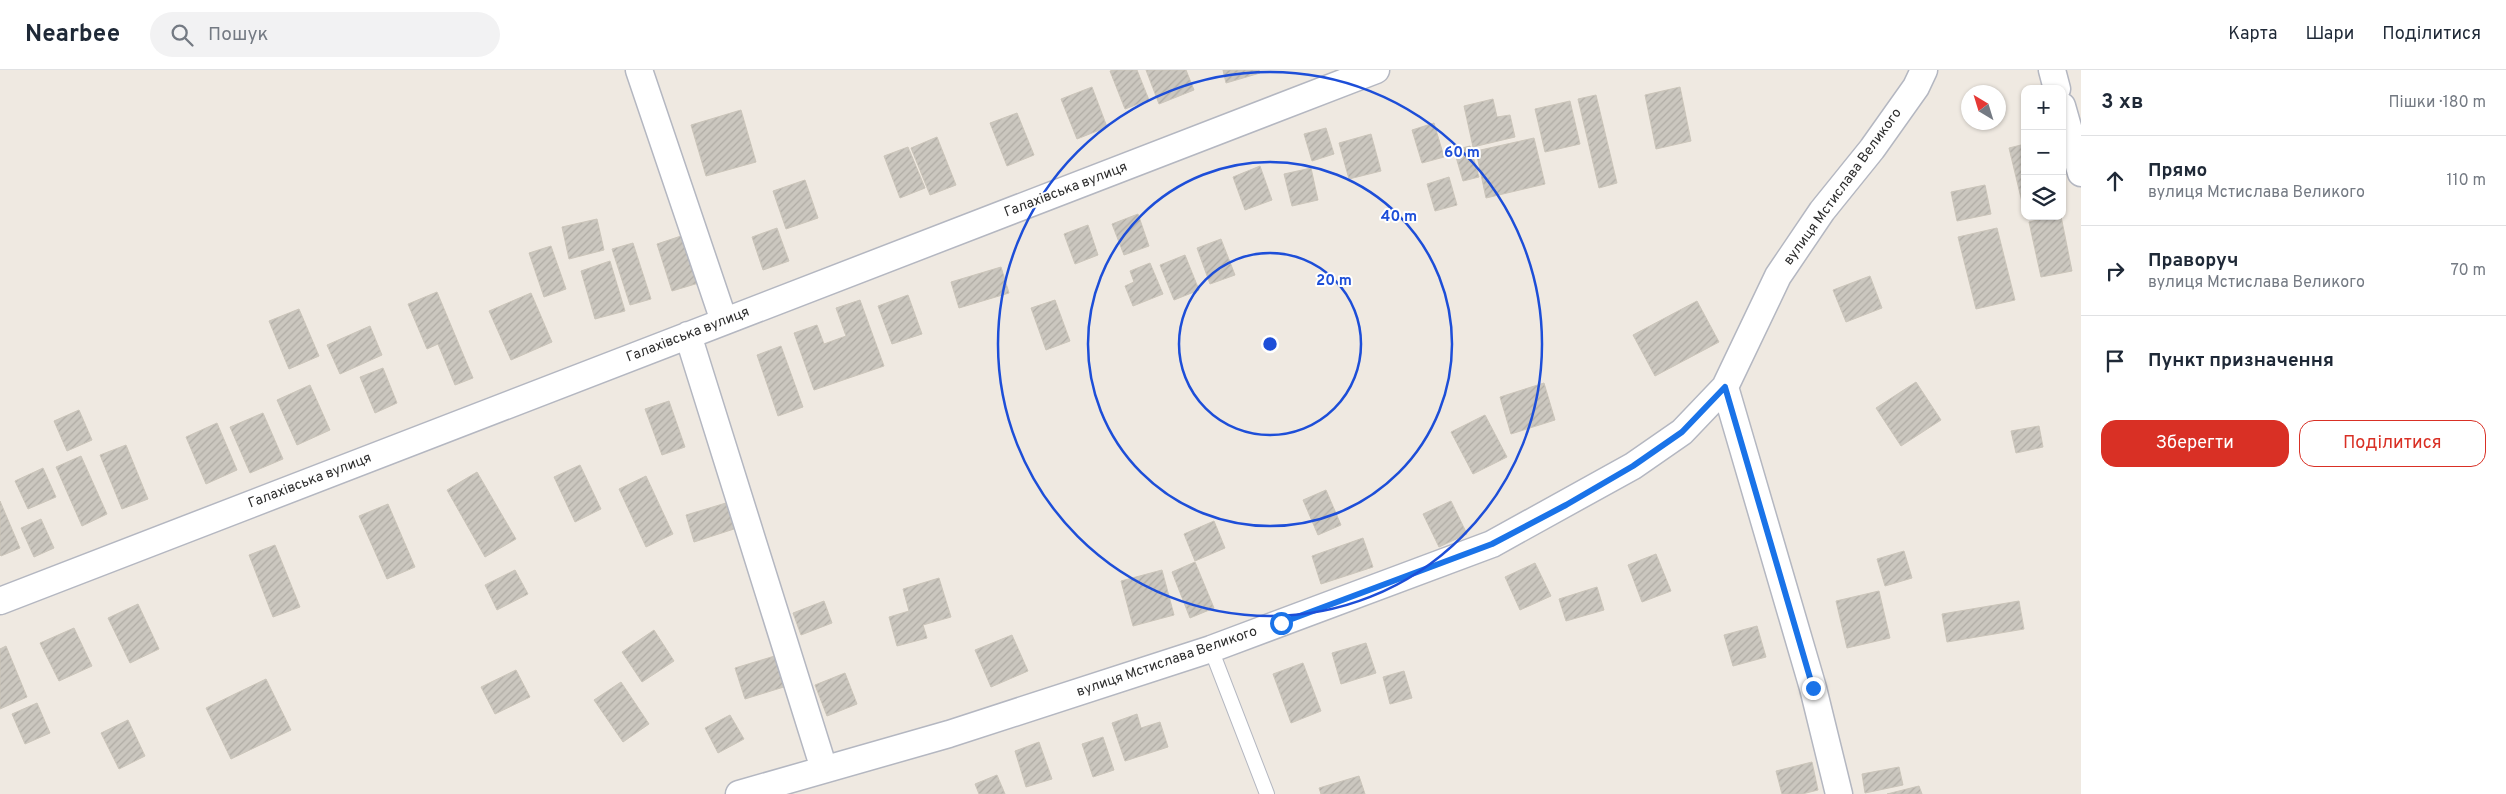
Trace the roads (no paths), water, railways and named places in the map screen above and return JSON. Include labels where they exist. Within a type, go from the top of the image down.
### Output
[{"type":"street","points":[[639,70],[724,321]]},
{"type":"street","name":"Галахівська вулиця","points":[[0,601],[1376,70]]},
{"type":"street","name":"вулиця Мстислава Великого","points":[[739,794],[949,734],[1211,649],[1492,544],[1633,466],[1682,432],[1725,387],[1778,276],[1822,211],[1877,142],[1916,87],[1924,70]]},
{"type":"street","points":[[2052,70],[2057,85]]},
{"type":"street","points":[[2066,120],[2081,173]]},
{"type":"street","points":[[688,334],[824,769]]},
{"type":"street","points":[[1725,387],[1813,688],[1839,794]]},
{"type":"lane","points":[[1211,649],[1267,794]]}]
